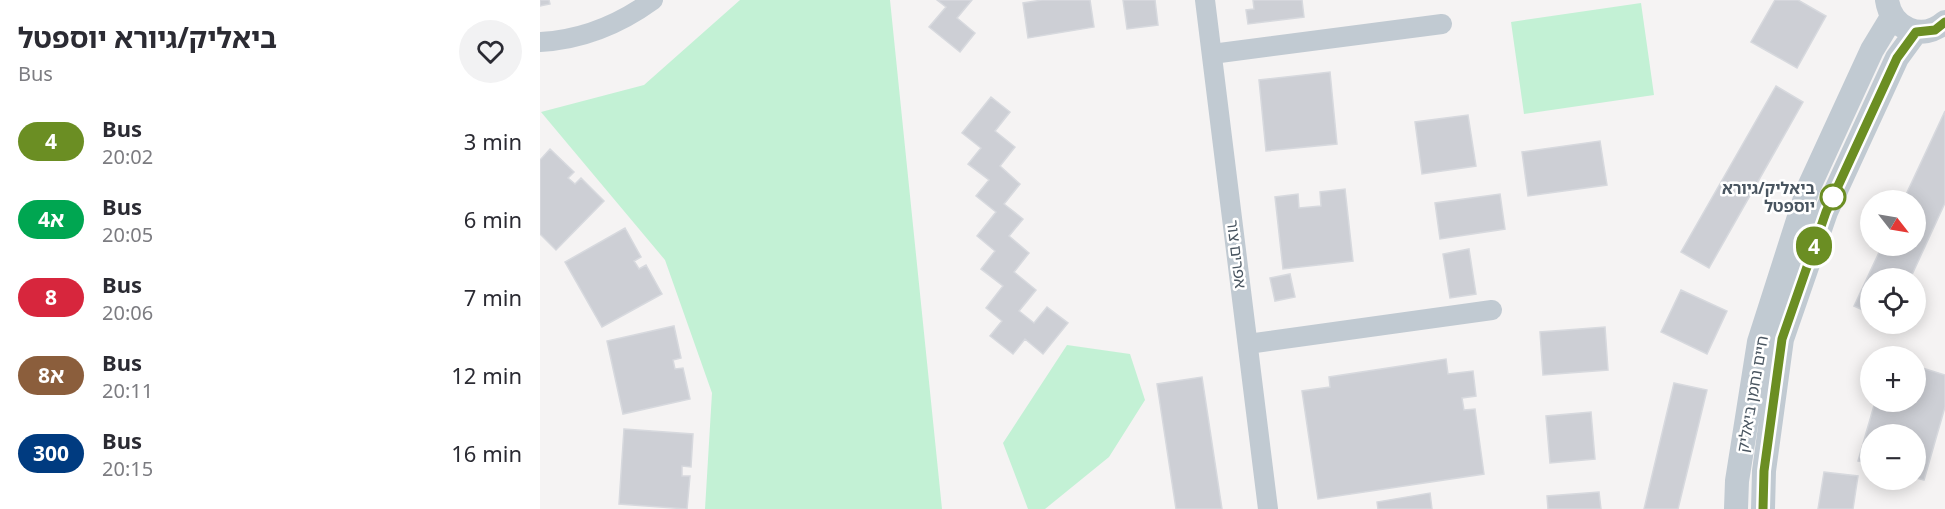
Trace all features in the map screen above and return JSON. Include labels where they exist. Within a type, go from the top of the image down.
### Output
[{"type":"street","points":[[540,42],[594,33],[636,12],[653,0]]},
{"type":"street","name":"אפרים צור","points":[[1205,0],[1268,509]]},
{"type":"street","points":[[1889,8],[1907,30],[1916,32],[1935,30],[1945,22]]},
{"type":"street","name":"חיים נחמן ביאליק","points":[[1737,509],[1737,481],[1762,332],[1808,189],[1889,8]]},
{"type":"street","points":[[1212,54],[1442,24]]},
{"type":"street","name":"חיים נחמן ביאליק","points":[[1763,509],[1764,471],[1782,339],[1826,212],[1897,58],[1916,32]]},
{"type":"street","points":[[1248,344],[1492,310]]},
{"type":"green space","points":[[740,0],[890,0],[942,509],[705,509],[712,393],[665,260],[541,112],[644,85]]},
{"type":"green space","points":[[1641,3],[1654,95],[1524,114],[1511,22]]},
{"type":"green space","points":[[1067,345],[1130,354],[1145,400],[1109,457],[1045,509],[1028,509],[1003,443]]},
{"type":"building","points":[[540,0],[549,0],[550,4],[540,6]]},
{"type":"building","points":[[937,0],[972,0],[957,18],[975,33],[960,52],[929,27],[946,7]]},
{"type":"building","points":[[1042,0],[1090,0],[1094,27],[1028,38],[1023,3]]},
{"type":"building","points":[[1123,0],[1155,0],[1158,25],[1127,29]]},
{"type":"building","points":[[1253,0],[1302,0],[1304,17],[1248,24],[1246,10],[1254,9]]},
{"type":"building","points":[[1775,0],[1798,0],[1826,16],[1797,68],[1751,42]]},
{"type":"building","points":[[1330,72],[1337,144],[1266,151],[1259,80]]},
{"type":"building","points":[[1776,86],[1803,102],[1709,268],[1681,252]]},
{"type":"building","points":[[991,97],[1010,112],[995,131],[1015,147],[1000,166],[1020,184],[1004,204],[1023,219],[1009,236],[1029,253],[1014,272],[1036,290],[1019,311],[1034,323],[1047,307],[1068,323],[1043,354],[1025,339],[1013,354],[990,336],[1002,321],[986,308],[1003,286],[981,269],[995,251],[977,236],[996,212],[976,196],[989,180],[968,164],[981,148],[962,133]]},
{"type":"building","points":[[1945,111],[1945,203],[1926,244],[1926,190],[1908,190]]},
{"type":"building","points":[[1468,115],[1476,166],[1422,174],[1415,122]]},
{"type":"building","points":[[1600,141],[1607,185],[1528,196],[1522,152]]},
{"type":"building","points":[[550,149],[574,172],[568,178],[575,184],[581,178],[604,201],[556,250],[540,234],[540,160]]},
{"type":"building","points":[[1345,189],[1353,261],[1283,269],[1275,197],[1298,194],[1299,208],[1321,206],[1320,192]]},
{"type":"building","points":[[1500,194],[1505,229],[1440,239],[1435,203]]},
{"type":"building","points":[[625,228],[641,257],[634,261],[639,269],[646,265],[662,294],[602,327],[565,262]]},
{"type":"building","points":[[1469,249],[1476,294],[1450,298],[1443,254]]},
{"type":"building","points":[[1877,256],[1921,256],[1915,268],[1872,268]]},
{"type":"building","points":[[1290,274],[1295,297],[1275,301],[1270,278]]},
{"type":"building","points":[[1681,290],[1727,311],[1707,354],[1661,332]]},
{"type":"building","points":[[1860,293],[1860,309],[1854,306]]},
{"type":"building","points":[[674,326],[681,358],[673,360],[675,369],[683,368],[690,399],[623,414],[607,341]]},
{"type":"building","points":[[1605,327],[1608,370],[1543,375],[1540,332]]},
{"type":"building","points":[[1446,359],[1448,374],[1473,371],[1476,396],[1462,398],[1464,410],[1475,409],[1484,474],[1318,499],[1302,391],[1330,387],[1329,377]]},
{"type":"building","points":[[1926,369],[1945,375],[1945,407],[1926,473],[1926,424],[1869,424],[1872,412],[1926,412]]},
{"type":"building","points":[[1202,377],[1222,509],[1176,509],[1157,384]]},
{"type":"building","points":[[1674,383],[1707,390],[1678,509],[1644,509]]},
{"type":"building","points":[[1591,412],[1595,459],[1550,463],[1546,416]]},
{"type":"building","points":[[624,429],[693,434],[691,467],[682,466],[682,476],[690,476],[687,509],[619,504]]},
{"type":"building","points":[[1824,472],[1858,476],[1853,509],[1818,509]]},
{"type":"building","points":[[1599,492],[1601,509],[1548,509],[1547,496]]},
{"type":"building","points":[[1430,493],[1432,509],[1378,509],[1377,502]]},
{"type":"bus line","name":"4","points":[[1763,509],[1764,471],[1782,339],[1826,212],[1897,58],[1916,32],[1935,30],[1945,22]]},
{"type":"place","name":"ביאליק/גיורא יוספטל","points":[[1833,197]]}]
